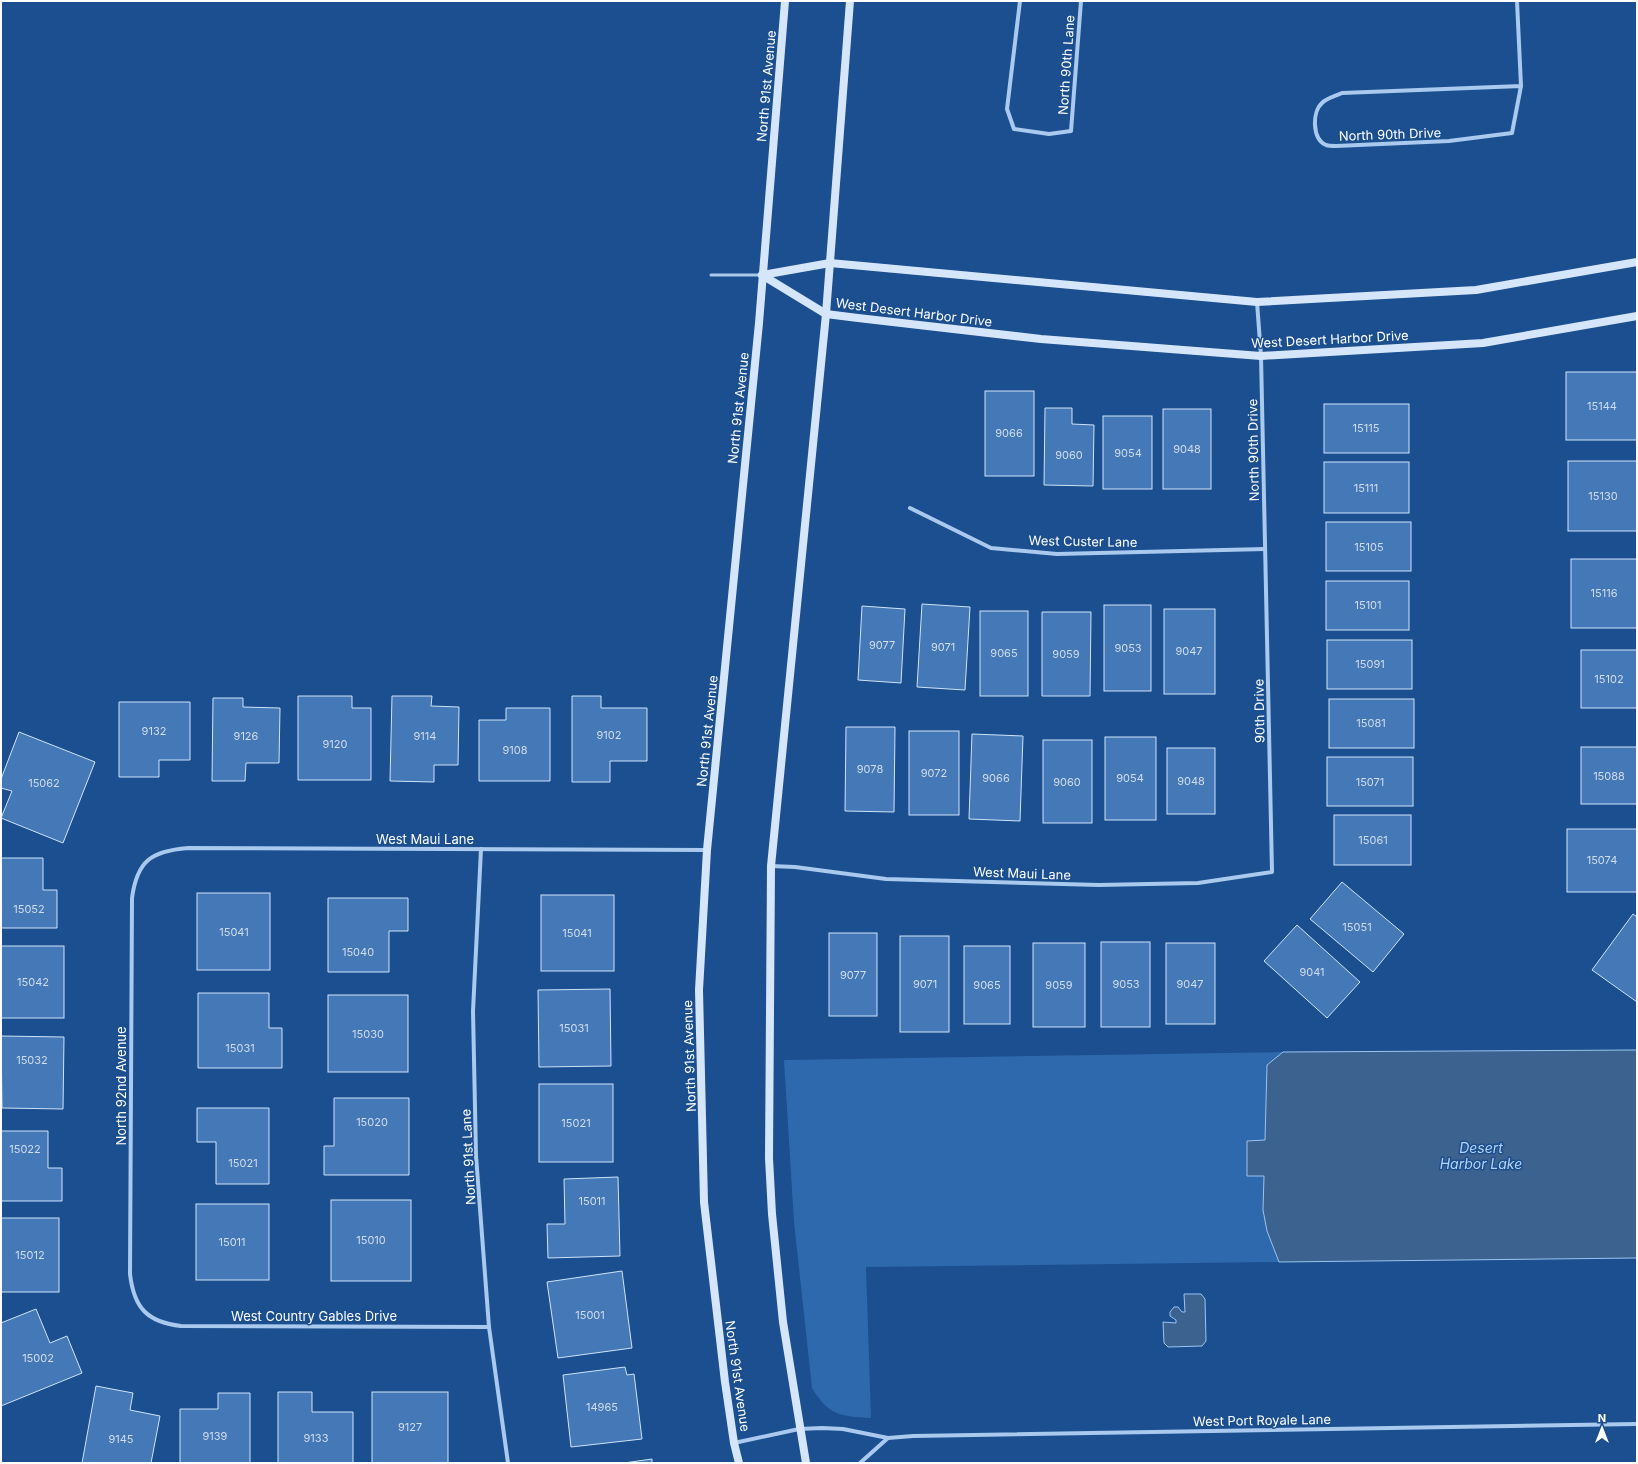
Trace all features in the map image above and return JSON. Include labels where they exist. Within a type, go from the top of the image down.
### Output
[{"type":"main road","name":"North 91st Avenue","points":[[739,1463],[734,1443],[725,1382],[704,1202],[700,990],[707,850],[762,275],[785,1]]},
{"type":"main road","points":[[806,1463],[799,1429],[783,1322],[768,1158],[772,866],[826,314],[850,1]]},
{"type":"main road","points":[[762,275],[830,263],[863,265],[1045,284],[1258,302],[1476,290],[1637,262]]},
{"type":"main road","name":"West Desert Harbor Drive","points":[[762,275],[826,314],[1041,339],[1261,356],[1483,343],[1637,316]]},
{"type":"street","name":"North 90th Lane","points":[[1020,1],[1007,109],[1014,129],[1049,134],[1071,131],[1081,1]]},
{"type":"street","name":"North 90th Drive","points":[[1517,1],[1521,86],[1512,133],[1449,141],[1336,146],[1326,145],[1319,138],[1315,128],[1316,115],[1322,103],[1342,93],[1521,86]]},
{"type":"street","name":"North 90th Drive","points":[[1258,302],[1261,356],[1265,549]]},
{"type":"street","name":"West Custer Lane","points":[[910,508],[991,548],[1057,554],[1265,549]]},
{"type":"street","name":"90th Drive","points":[[1265,549],[1272,872]]},
{"type":"street","name":"West Maui Lane","points":[[146,861],[158,854],[173,849],[188,848],[707,850]]},
{"type":"street","name":"North 91st Lane","points":[[481,849],[473,1011],[476,1156],[489,1327],[508,1463]]},
{"type":"street","name":"North 92nd Avenue","points":[[143,1311],[136,1300],[130,1274],[132,898],[138,872],[146,861]]},
{"type":"street","name":"West Maui Lane","points":[[772,866],[795,867],[886,879],[1099,886],[1198,882],[1272,872]]},
{"type":"street","name":"West Country Gables Drive","points":[[143,1311],[154,1319],[167,1324],[181,1326],[489,1327]]},
{"type":"street","name":"West Port Royale Lane","points":[[734,1443],[799,1429],[822,1428],[843,1429],[888,1438],[928,1435],[1637,1424]]},
{"type":"street","points":[[860,1463],[888,1438]]},
{"type":"lane","points":[[711,275],[762,275]]},
{"type":"shaded area","points":[[1283,1052],[1267,1065],[1265,1141],[1247,1141],[1247,1176],[1264,1176],[1263,1210],[1272,1245],[1279,1262],[866,1267],[871,1418],[836,1413],[824,1404],[818,1397],[812,1388],[794,1222],[784,1060]]},
{"type":"water","name":"Desert Harbor Lake","points":[[1637,1050],[1637,1258],[1279,1262],[1267,1231],[1263,1210],[1264,1176],[1247,1176],[1247,1141],[1265,1140],[1267,1065],[1283,1052]]},
{"type":"water","points":[[1184,1294],[1201,1294],[1205,1299],[1206,1341],[1202,1346],[1168,1347],[1164,1343],[1163,1322],[1176,1323],[1176,1320],[1170,1316],[1170,1312],[1174,1307],[1178,1307],[1182,1312],[1185,1312]]},
{"type":"building","points":[[1566,372],[1637,372],[1637,440],[1566,440]]},
{"type":"building","points":[[985,391],[1034,391],[1034,476],[985,476]]},
{"type":"building","points":[[1324,404],[1409,404],[1409,453],[1324,453]]},
{"type":"building","points":[[1045,408],[1072,408],[1072,424],[1094,425],[1093,486],[1044,485]]},
{"type":"building","points":[[1163,409],[1211,409],[1211,489],[1163,489]]},
{"type":"building","points":[[1103,416],[1152,416],[1152,489],[1103,489]]},
{"type":"building","points":[[1568,461],[1637,461],[1637,531],[1568,531]]},
{"type":"building","points":[[1324,462],[1409,462],[1409,513],[1324,513]]},
{"type":"building","points":[[1326,522],[1411,522],[1411,571],[1326,571]]},
{"type":"building","points":[[1571,559],[1637,559],[1637,628],[1571,628]]},
{"type":"building","points":[[1326,581],[1409,581],[1409,630],[1326,630]]},
{"type":"building","points":[[922,604],[970,607],[965,690],[917,687]]},
{"type":"building","points":[[1104,605],[1151,605],[1151,691],[1104,691]]},
{"type":"building","points":[[862,606],[905,609],[901,683],[858,680]]},
{"type":"building","points":[[1164,609],[1215,609],[1215,694],[1164,694]]},
{"type":"building","points":[[980,611],[1028,611],[1028,696],[980,696]]},
{"type":"building","points":[[1042,612],[1091,612],[1090,696],[1042,696]]},
{"type":"building","points":[[1327,640],[1412,640],[1412,689],[1327,689]]},
{"type":"building","points":[[1581,650],[1637,650],[1637,708],[1581,708]]},
{"type":"building","points":[[298,696],[352,696],[352,708],[371,708],[371,780],[298,780]]},
{"type":"building","points":[[392,696],[432,696],[431,706],[459,707],[458,765],[434,765],[434,782],[390,781]]},
{"type":"building","points":[[572,696],[601,696],[601,708],[647,708],[647,761],[610,761],[610,782],[572,782]]},
{"type":"building","points":[[213,698],[243,698],[243,707],[280,708],[279,763],[246,763],[245,781],[212,781]]},
{"type":"building","points":[[1329,699],[1414,699],[1414,748],[1329,748]]},
{"type":"building","points":[[119,702],[190,702],[190,760],[159,760],[159,777],[119,777]]},
{"type":"building","points":[[506,708],[550,708],[550,781],[479,781],[479,720],[506,720]]},
{"type":"building","points":[[846,727],[895,727],[894,812],[845,811]]},
{"type":"building","points":[[909,731],[959,731],[959,815],[909,815]]},
{"type":"building","points":[[19,732],[95,762],[63,843],[1,818],[12,791],[1,788],[1,779]]},
{"type":"building","points":[[972,734],[1023,736],[1020,821],[969,819]]},
{"type":"building","points":[[1105,737],[1156,737],[1156,820],[1105,820]]},
{"type":"building","points":[[1043,740],[1092,740],[1092,823],[1043,823]]},
{"type":"building","points":[[1581,747],[1637,747],[1637,804],[1581,804]]},
{"type":"building","points":[[1167,748],[1215,748],[1215,814],[1167,814]]},
{"type":"building","points":[[1327,757],[1413,757],[1413,806],[1327,806]]},
{"type":"building","points":[[1334,815],[1411,815],[1411,865],[1334,865]]},
{"type":"building","points":[[1567,829],[1637,829],[1637,892],[1567,892]]},
{"type":"building","points":[[1,858],[43,858],[43,890],[57,890],[57,928],[1,928]]},
{"type":"building","points":[[1342,882],[1404,934],[1373,972],[1310,919]]},
{"type":"building","points":[[197,893],[270,893],[270,970],[197,970]]},
{"type":"building","points":[[541,895],[614,895],[614,971],[541,971]]},
{"type":"building","points":[[328,898],[408,898],[408,931],[389,931],[389,972],[328,972]]},
{"type":"building","points":[[1633,914],[1637,917],[1637,1002],[1592,970]]},
{"type":"building","points":[[1297,925],[1360,982],[1327,1018],[1264,961]]},
{"type":"building","points":[[829,933],[877,933],[877,1016],[829,1016]]},
{"type":"building","points":[[900,936],[949,936],[949,1032],[900,1032]]},
{"type":"building","points":[[1101,942],[1150,942],[1150,1027],[1101,1027]]},
{"type":"building","points":[[1033,943],[1085,943],[1085,1027],[1033,1027]]},
{"type":"building","points":[[1166,943],[1215,943],[1215,1024],[1166,1024]]},
{"type":"building","points":[[1,946],[64,946],[64,1018],[1,1018]]},
{"type":"building","points":[[964,946],[1010,946],[1010,1024],[964,1024]]},
{"type":"building","points":[[610,989],[611,1066],[539,1067],[538,990]]},
{"type":"building","points":[[198,993],[269,993],[269,1028],[282,1028],[282,1068],[198,1068]]},
{"type":"building","points":[[328,995],[408,995],[408,1072],[328,1072]]},
{"type":"building","points":[[1,1036],[64,1037],[63,1109],[2,1108]]},
{"type":"building","points":[[539,1084],[613,1084],[613,1162],[539,1162]]},
{"type":"building","points":[[334,1098],[409,1098],[409,1175],[324,1175],[324,1146],[334,1146]]},
{"type":"building","points":[[197,1108],[269,1108],[269,1184],[216,1184],[216,1142],[197,1142]]},
{"type":"building","points":[[1,1131],[48,1131],[48,1168],[62,1168],[62,1201],[1,1201]]},
{"type":"building","points":[[618,1177],[620,1256],[548,1258],[547,1224],[565,1224],[564,1179]]},
{"type":"building","points":[[331,1200],[411,1200],[411,1281],[331,1281]]},
{"type":"building","points":[[196,1204],[269,1204],[269,1280],[196,1280]]},
{"type":"building","points":[[1,1218],[59,1218],[59,1292],[1,1292]]},
{"type":"building","points":[[622,1271],[632,1348],[558,1358],[547,1282]]},
{"type":"building","points":[[36,1309],[50,1343],[67,1336],[82,1373],[1,1406],[1,1323]]},
{"type":"building","points":[[625,1367],[627,1375],[634,1374],[642,1439],[571,1447],[563,1375]]},
{"type":"building","points":[[96,1386],[133,1393],[130,1410],[160,1416],[151,1463],[82,1463]]},
{"type":"building","points":[[278,1392],[312,1392],[312,1412],[353,1412],[353,1463],[278,1463]]},
{"type":"building","points":[[372,1392],[448,1392],[448,1463],[372,1463]]},
{"type":"building","points":[[218,1393],[250,1393],[250,1463],[180,1463],[180,1409],[218,1409]]},
{"type":"building","points":[[652,1459],[652,1463],[624,1463]]}]
